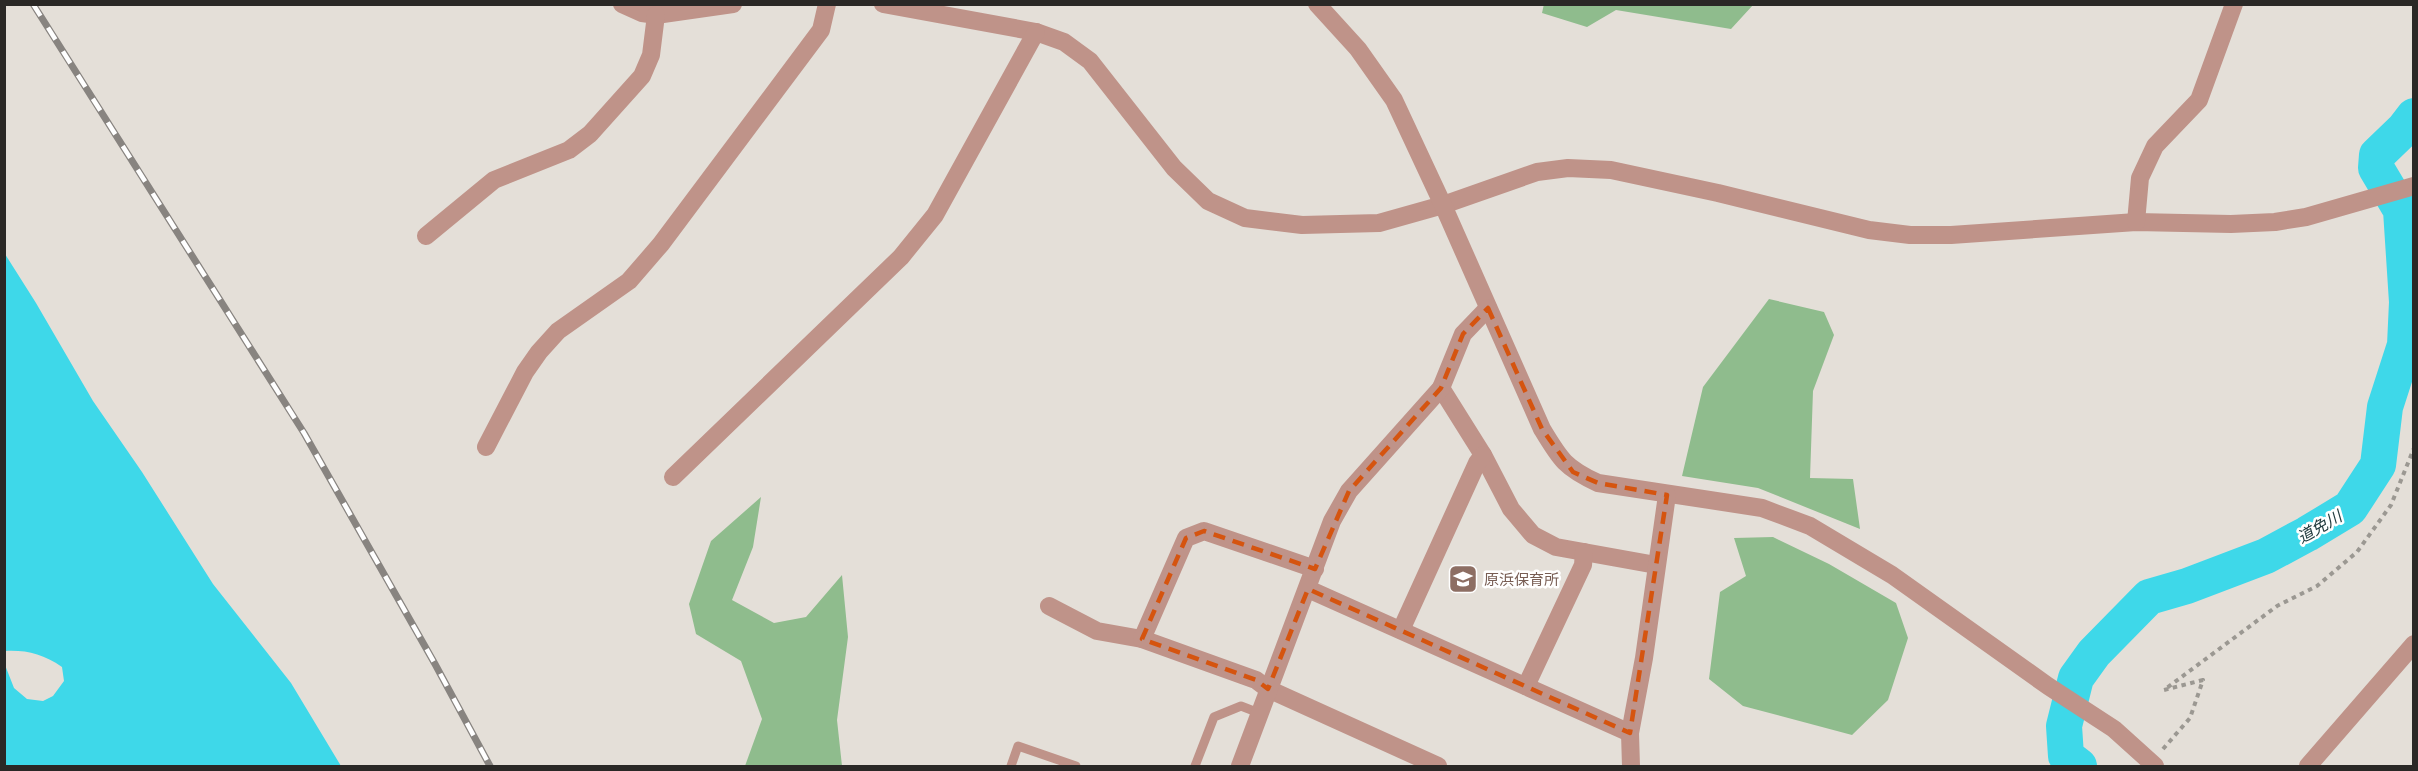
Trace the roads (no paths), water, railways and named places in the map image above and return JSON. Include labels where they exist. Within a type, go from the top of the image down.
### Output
[{"type":"street","points":[[622,4],[648,11],[693,12],[733,4]]},
{"type":"street","points":[[486,447],[525,372],[539,352],[558,331],[629,281],[661,244],[821,30],[826,4]]},
{"type":"street","points":[[883,4],[1036,32],[1064,42],[1090,61],[1174,168],[1208,201],[1245,218],[1302,225],[1379,223],[1443,205],[1537,172],[1568,168],[1611,170],[1718,193],[1869,230],[1910,235],[1951,235],[2136,222],[2231,224],[2275,222],[2306,217],[2414,186]]},
{"type":"street","points":[[1317,4],[1358,50],[1394,99],[1542,429],[1556,453],[1573,472],[1598,483],[1762,508],[1810,526],[1892,575],[2048,686],[2114,729],[2153,764]]},
{"type":"street","points":[[2136,222],[2140,178],[2155,146],[2199,100],[2234,4]]},
{"type":"street","points":[[426,236],[494,180],[569,150],[590,134],[642,76],[651,55],[648,11]]},
{"type":"street","points":[[673,477],[901,257],[934,215],[1036,32]]},
{"type":"street","points":[[1240,766],[1332,521],[1349,491],[1441,388],[1463,334],[1488,308]]},
{"type":"street","points":[[1441,388],[1483,455],[1511,509],[1533,535],[1556,547],[1656,565]]},
{"type":"street","points":[[1401,630],[1483,455]]},
{"type":"street","points":[[1631,766],[1630,733],[1644,658],[1667,495]]},
{"type":"street","points":[[1142,639],[1186,538],[1204,531],[1315,569]]},
{"type":"street","points":[[1526,686],[1583,565],[1584,552]]},
{"type":"street","points":[[1308,589],[1630,733]]},
{"type":"street","points":[[1049,606],[1097,631],[1142,639],[1257,680],[1268,689],[1438,766]]},
{"type":"street","points":[[2308,766],[2414,644]]},
{"type":"lane","points":[[1195,766],[1214,717],[1241,706],[1259,714]]},
{"type":"lane","points":[[1011,766],[1018,746],[1076,766]]},
{"type":"water","points":[[5,254],[93,401],[142,472],[213,584],[291,683],[341,766],[5,766],[5,665],[14,688],[27,699],[43,701],[53,696],[64,681],[62,667],[48,659],[28,652],[5,651]]},
{"type":"waterway","name":"道免川","points":[[2079,766],[2066,756],[2064,726],[2076,678],[2094,653],[2149,597],[2187,586],[2266,556],[2307,534],[2350,508],[2378,465],[2385,407],[2405,345],[2407,302],[2401,210],[2376,168],[2377,155],[2414,116]]},
{"type":"railway","points":[[33,4],[304,433],[490,766]]},
{"type":"place","name":"原浜保育所","points":[[1463,579]]}]
